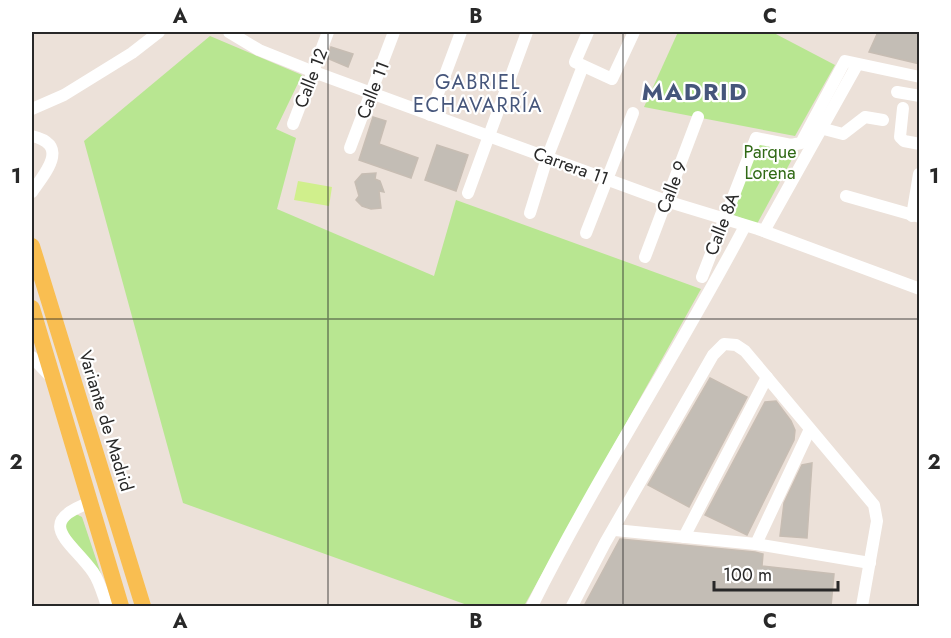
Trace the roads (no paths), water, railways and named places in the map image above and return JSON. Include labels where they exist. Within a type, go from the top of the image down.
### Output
[{"type":"main road","name":"Variante de Madrid","points":[[32,246],[143,606]]},
{"type":"main road","points":[[32,308],[89,503],[122,606]]},
{"type":"street","points":[[32,109],[64,95],[159,32]]},
{"type":"street","name":"Carrera 11","points":[[229,32],[259,50],[314,72],[666,201],[764,231],[920,289]]},
{"type":"street","name":"Calle 12","points":[[293,124],[328,32]]},
{"type":"street","name":"Calle 11","points":[[350,148],[394,32]]},
{"type":"street","points":[[430,115],[461,32]]},
{"type":"street","points":[[468,193],[527,32]]},
{"type":"street","points":[[588,32],[574,62],[612,79],[634,32]]},
{"type":"street","points":[[764,231],[820,128],[851,63],[920,77]]},
{"type":"street","name":"Calle 8A","points":[[702,278],[756,138],[792,146],[801,143],[851,63]]},
{"type":"street","points":[[530,213],[547,158],[583,66]]},
{"type":"street","points":[[897,92],[920,96]]},
{"type":"street","points":[[903,108],[900,137],[904,141],[920,144]]},
{"type":"street","points":[[586,233],[633,113]]},
{"type":"street","name":"Calle 9","points":[[645,257],[698,117]]},
{"type":"street","points":[[820,128],[843,134],[865,117],[883,120]]},
{"type":"street","points":[[32,133],[46,140],[52,148],[52,158],[32,192]]},
{"type":"street","points":[[846,196],[916,217],[919,174]]},
{"type":"street","points":[[531,606],[580,514],[700,311],[745,226]]},
{"type":"street","points":[[572,606],[605,543],[615,530],[713,356],[724,344],[736,345],[746,351],[874,505],[877,521],[862,606]]},
{"type":"street","points":[[32,357],[54,380]]},
{"type":"street","points":[[684,537],[767,377]]},
{"type":"street","points":[[756,544],[810,429]]},
{"type":"street","points":[[89,503],[69,509],[62,516],[60,526],[64,537],[95,575],[107,606]]},
{"type":"street","points":[[615,530],[756,544],[870,562]]},
{"type":"district","name":"MADRID","points":[[695,92]]},
{"type":"district","name":"GABRIEL ECHAVARRÍA","points":[[478,94]]},
{"type":"park label","name":"Parque Lorena","points":[[770,162]]}]
